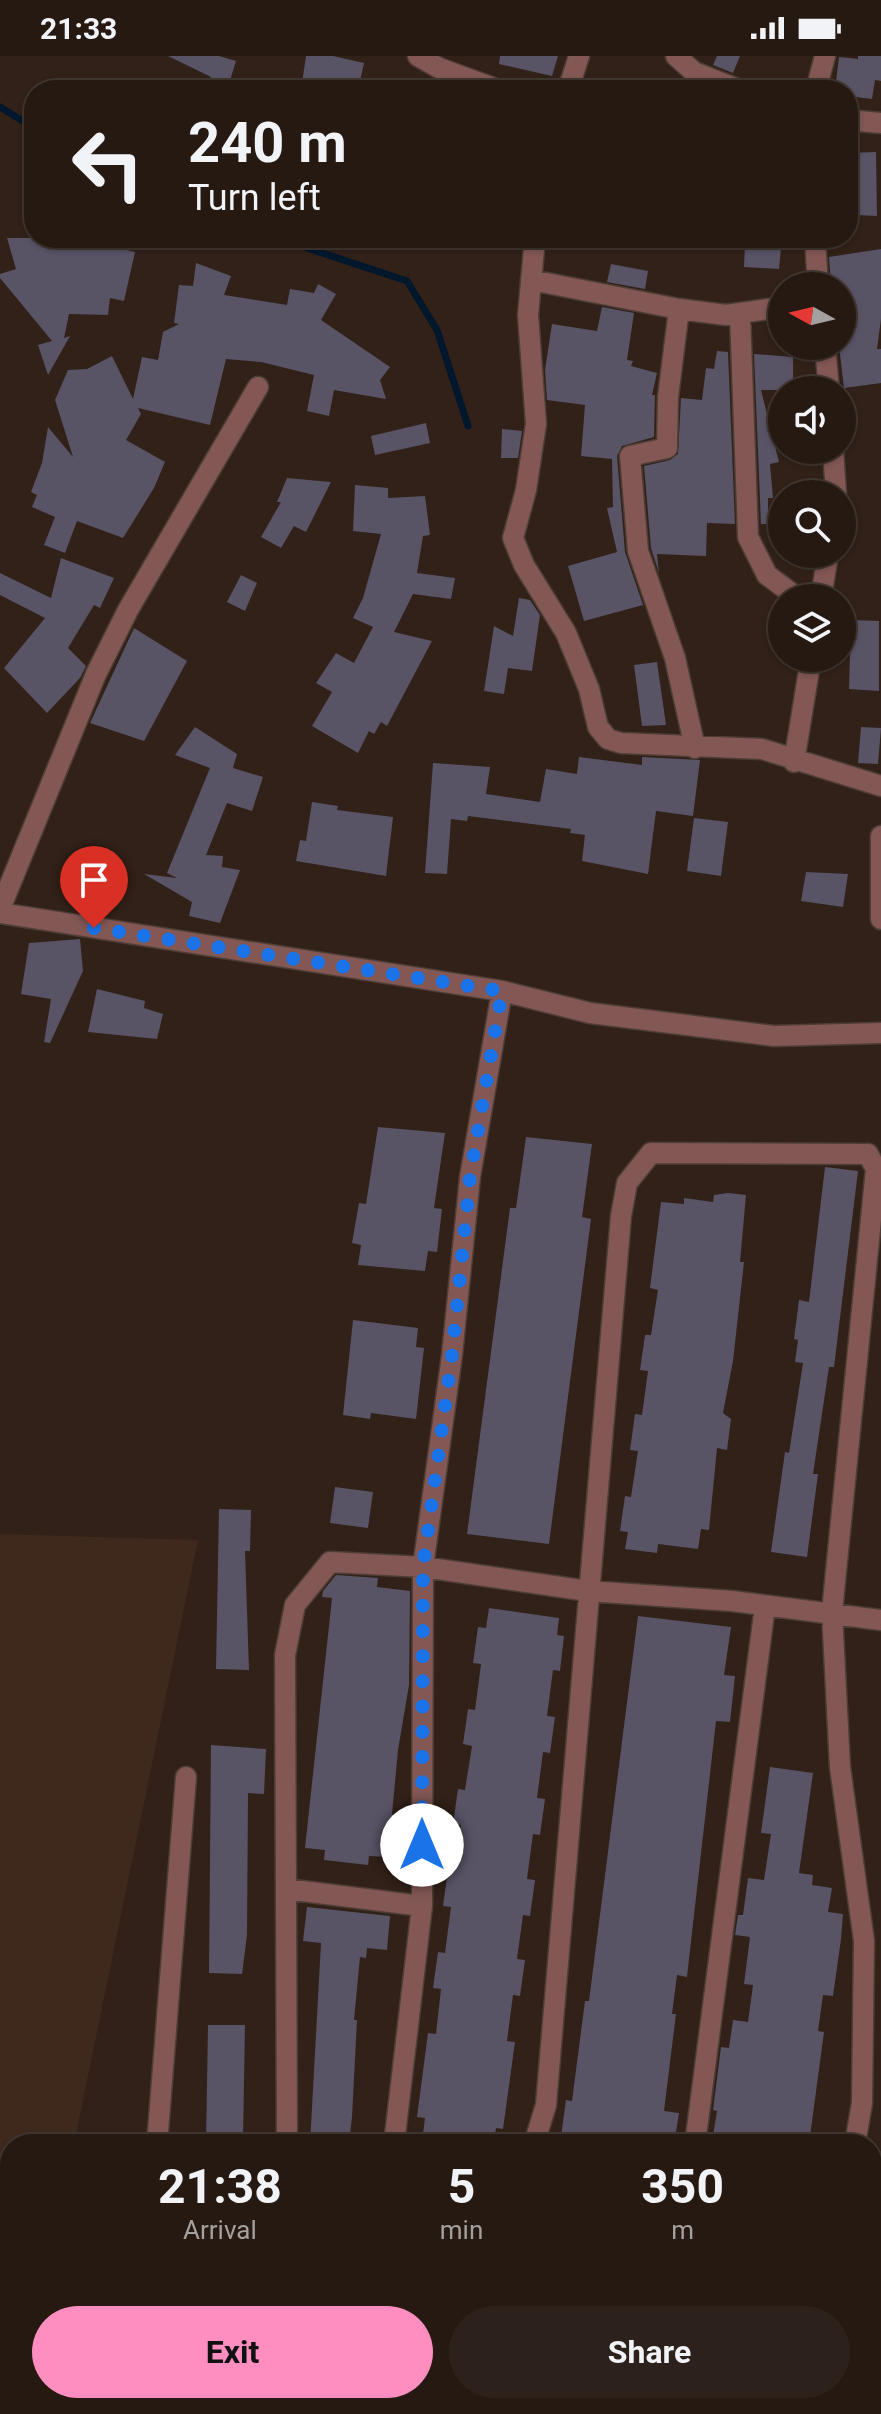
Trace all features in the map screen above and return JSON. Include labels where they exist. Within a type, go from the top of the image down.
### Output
[{"type":"street","points":[[418,56],[472,80]]},
{"type":"street","points":[[571,80],[579,56]]},
{"type":"street","points":[[676,56],[694,72],[714,80]]},
{"type":"street","points":[[819,80],[825,56]]},
{"type":"street","points":[[858,121],[881,123]]},
{"type":"street","points":[[534,248],[530,366],[536,424],[526,490],[513,538],[524,565],[566,633],[589,689],[598,727],[608,739],[621,743],[762,749],[794,762],[881,786]]},
{"type":"street","points":[[816,248],[817,272]]},
{"type":"street","points":[[531,280],[679,309],[740,313],[768,309]]},
{"type":"street","points":[[679,309],[668,397],[667,448],[630,456],[631,496],[638,551],[675,658],[695,748]]},
{"type":"street","points":[[740,313],[748,537],[767,575],[779,584]]},
{"type":"street","points":[[258,387],[128,610],[96,674],[0,911],[502,991],[590,1013],[774,1036],[881,1033]]},
{"type":"street","points":[[794,762],[809,672]]},
{"type":"street","points":[[881,836],[881,919]]},
{"type":"street","points":[[395,2134],[422,1906],[423,1567],[452,1355],[470,1177],[502,991]]},
{"type":"street","points":[[537,2134],[546,2105],[588,1591],[627,1183],[651,1153],[868,1154],[876,1169],[832,1612],[840,1767],[864,1941],[862,2103],[857,2134]]},
{"type":"street","points":[[287,2134],[285,1655],[295,1605],[330,1562],[423,1567],[588,1591],[832,1612],[881,1620]]},
{"type":"street","points":[[696,2134],[765,1606]]},
{"type":"street","points":[[158,2134],[186,1777]]},
{"type":"street","points":[[286,1889],[422,1906]]},
{"type":"shaded area","points":[[0,1534],[198,1540],[76,2134],[0,2134]]},
{"type":"building","points":[[168,56],[219,56],[236,61],[230,80],[210,80],[211,77]]},
{"type":"building","points":[[306,56],[333,56],[364,63],[360,80],[302,80]]},
{"type":"building","points":[[500,56],[558,56],[552,76],[499,64]]},
{"type":"building","points":[[717,56],[740,56],[733,73],[713,65]]},
{"type":"building","points":[[858,56],[881,56],[881,81],[875,80],[872,99],[858,97],[858,80],[836,80],[839,57],[858,59]]},
{"type":"building","points":[[876,152],[877,216],[858,215],[858,153]]},
{"type":"building","points":[[7,238],[24,238],[24,248],[118,248],[135,252],[124,301],[110,298],[108,315],[69,314],[64,338],[70,336],[48,375],[38,345],[52,341],[0,278],[0,274],[16,269]]},
{"type":"building","points":[[745,248],[781,248],[779,269],[744,267]]},
{"type":"building","points":[[881,249],[881,319],[877,349],[881,349],[881,383],[856,386],[856,376],[843,376],[841,360],[856,360],[856,272],[830,272],[829,257]]},
{"type":"building","points":[[196,263],[231,276],[224,295],[287,305],[290,289],[314,293],[318,284],[336,294],[321,320],[390,367],[380,380],[386,399],[334,390],[329,416],[307,411],[314,375],[261,362],[226,359],[210,425],[138,408],[141,414],[126,440],[165,462],[154,488],[123,538],[77,521],[65,553],[44,545],[55,517],[32,507],[37,495],[31,492],[42,463],[48,427],[73,457],[55,400],[68,370],[87,369],[112,356],[133,399],[142,357],[158,360],[163,332],[179,324],[174,323],[179,285],[193,286]]},
{"type":"building","points":[[611,264],[648,271],[645,289],[607,282]]},
{"type":"building","points":[[602,307],[634,313],[627,360],[633,361],[631,366],[657,373],[652,395],[655,395],[654,437],[622,446],[617,456],[625,552],[643,605],[584,621],[568,566],[617,552],[607,508],[613,507],[612,459],[581,456],[585,405],[547,400],[545,370],[552,324],[597,331]]},
{"type":"building","points":[[717,351],[728,352],[735,524],[707,523],[706,556],[657,554],[659,573],[651,548],[644,466],[670,460],[678,454],[681,398],[702,400],[706,368],[714,369]]},
{"type":"building","points":[[754,354],[768,355],[768,360],[793,360],[793,376],[768,376],[768,390],[761,390],[768,418],[768,464],[771,480],[768,480],[768,524],[761,524]]},
{"type":"building","points":[[426,423],[430,443],[375,455],[371,436]]},
{"type":"building","points":[[502,429],[522,431],[518,458],[501,458]]},
{"type":"building","points":[[287,478],[331,482],[306,532],[294,526],[281,548],[261,537],[281,502],[277,502]]},
{"type":"building","points":[[355,485],[388,488],[388,498],[425,496],[430,535],[423,536],[417,573],[455,578],[451,599],[413,594],[394,632],[432,641],[387,726],[381,722],[374,734],[369,731],[358,753],[312,726],[332,692],[316,683],[336,653],[354,663],[373,627],[353,618],[363,598],[381,534],[353,531]]},
{"type":"building","points":[[61,558],[114,578],[100,608],[94,605],[68,648],[86,666],[80,678],[47,713],[4,668],[45,618],[0,595],[0,573],[51,598]]},
{"type":"building","points":[[241,575],[257,583],[245,611],[227,602]]},
{"type":"building","points":[[519,598],[530,600],[540,615],[532,671],[508,668],[504,694],[484,691],[494,626],[513,636]]},
{"type":"building","points":[[856,620],[879,621],[879,691],[849,689],[849,672],[856,672]]},
{"type":"building","points":[[134,628],[187,661],[144,741],[90,723]]},
{"type":"building","points":[[657,662],[666,725],[642,726],[634,665]]},
{"type":"building","points":[[195,727],[237,754],[233,768],[263,777],[252,811],[227,803],[206,855],[223,856],[222,867],[240,870],[220,923],[189,916],[192,902],[144,874],[177,878],[167,873],[210,768],[175,755]]},
{"type":"building","points":[[861,727],[881,728],[878,764],[858,763]]},
{"type":"building","points":[[579,757],[642,765],[642,757],[700,760],[693,816],[656,811],[648,874],[582,861],[585,835],[570,833],[571,829],[468,816],[467,821],[451,819],[447,874],[425,873],[433,763],[490,767],[486,794],[540,802],[546,769],[577,774]]},
{"type":"building","points":[[312,802],[338,806],[337,810],[393,817],[386,876],[296,861],[300,840],[306,841]]},
{"type":"building","points":[[694,818],[728,822],[721,876],[687,871]]},
{"type":"building","points":[[806,872],[848,874],[843,907],[801,901]]},
{"type":"building","points":[[80,939],[83,971],[50,1043],[44,1042],[51,999],[21,994],[29,943]]},
{"type":"building","points":[[97,989],[145,1001],[144,1008],[163,1014],[157,1039],[88,1032]]},
{"type":"building","points":[[378,1127],[445,1133],[434,1208],[442,1209],[437,1252],[428,1251],[425,1271],[358,1265],[361,1245],[352,1243],[359,1203],[366,1204]]},
{"type":"building","points":[[526,1137],[592,1144],[582,1217],[591,1219],[549,1544],[467,1534],[510,1208],[516,1208]]},
{"type":"building","points":[[825,1167],[858,1171],[834,1367],[829,1367],[813,1474],[818,1474],[807,1557],[771,1552],[785,1452],[789,1453],[803,1363],[795,1362],[798,1340],[794,1339],[799,1300],[809,1302]]},
{"type":"building","points":[[714,1195],[746,1195],[740,1262],[744,1262],[733,1361],[723,1413],[731,1419],[727,1450],[717,1448],[709,1530],[701,1529],[698,1549],[658,1544],[657,1553],[625,1549],[628,1532],[620,1531],[625,1496],[631,1497],[638,1451],[630,1450],[635,1414],[642,1415],[648,1371],[640,1370],[645,1335],[651,1335],[658,1290],[650,1288],[661,1202],[684,1204],[684,1198],[713,1202]]},
{"type":"building","points":[[353,1320],[418,1328],[416,1347],[424,1348],[416,1419],[371,1413],[370,1419],[343,1415]]},
{"type":"building","points":[[335,1487],[373,1492],[368,1528],[330,1523]]},
{"type":"building","points":[[219,1509],[251,1510],[250,1551],[245,1551],[249,1670],[216,1669]]},
{"type":"building","points":[[336,1575],[378,1578],[377,1587],[410,1591],[409,1685],[398,1750],[388,1857],[369,1856],[368,1865],[324,1860],[325,1850],[305,1848],[332,1598],[322,1597]]},
{"type":"building","points":[[489,1608],[559,1618],[557,1635],[564,1636],[560,1671],[553,1670],[547,1716],[555,1717],[550,1753],[543,1752],[537,1798],[545,1799],[540,1835],[533,1834],[527,1879],[535,1880],[530,1916],[523,1915],[517,1959],[525,1960],[520,1996],[513,1995],[507,2041],[515,2042],[503,2129],[496,2128],[495,2134],[423,2134],[425,2118],[417,2117],[428,2033],[436,2034],[441,1989],[433,1988],[438,1952],[445,1953],[451,1907],[443,1906],[448,1870],[455,1871],[461,1825],[453,1824],[458,1789],[465,1790],[472,1746],[463,1744],[468,1709],[475,1710],[481,1664],[473,1663],[478,1627],[486,1628]]},
{"type":"building","points":[[638,1616],[731,1627],[724,1675],[735,1676],[730,1722],[716,1721],[687,1977],[677,1975],[672,2014],[676,2014],[664,2111],[679,2113],[676,2134],[561,2134],[566,2100],[572,2101],[585,2001],[589,2001]]},
{"type":"building","points":[[211,1745],[266,1749],[264,1794],[248,1793],[247,1935],[242,1974],[209,1973]]},
{"type":"building","points":[[770,1767],[813,1773],[799,1873],[813,1875],[812,1885],[832,1888],[828,1912],[843,1914],[833,1996],[823,1995],[818,2031],[824,2032],[810,2134],[713,2134],[717,2111],[713,2110],[721,2047],[729,2048],[733,2020],[748,2022],[753,1985],[744,1984],[750,1937],[735,1935],[738,1915],[743,1915],[748,1878],[764,1880],[771,1834],[761,1833]]},
{"type":"building","points":[[307,1907],[390,1916],[387,1950],[367,1948],[366,1958],[360,1957],[354,2020],[357,2020],[350,2134],[311,2134],[321,1943],[303,1941]]},
{"type":"building","points":[[208,2025],[245,2025],[243,2134],[206,2134]]},
{"type":"waterway","points":[[0,107],[24,122]]},
{"type":"waterway","points":[[307,248],[407,281],[437,330],[468,426]]},
{"type":"route","points":[[94,928],[502,991],[470,1177],[452,1355],[423,1567],[422,1845]]}]
